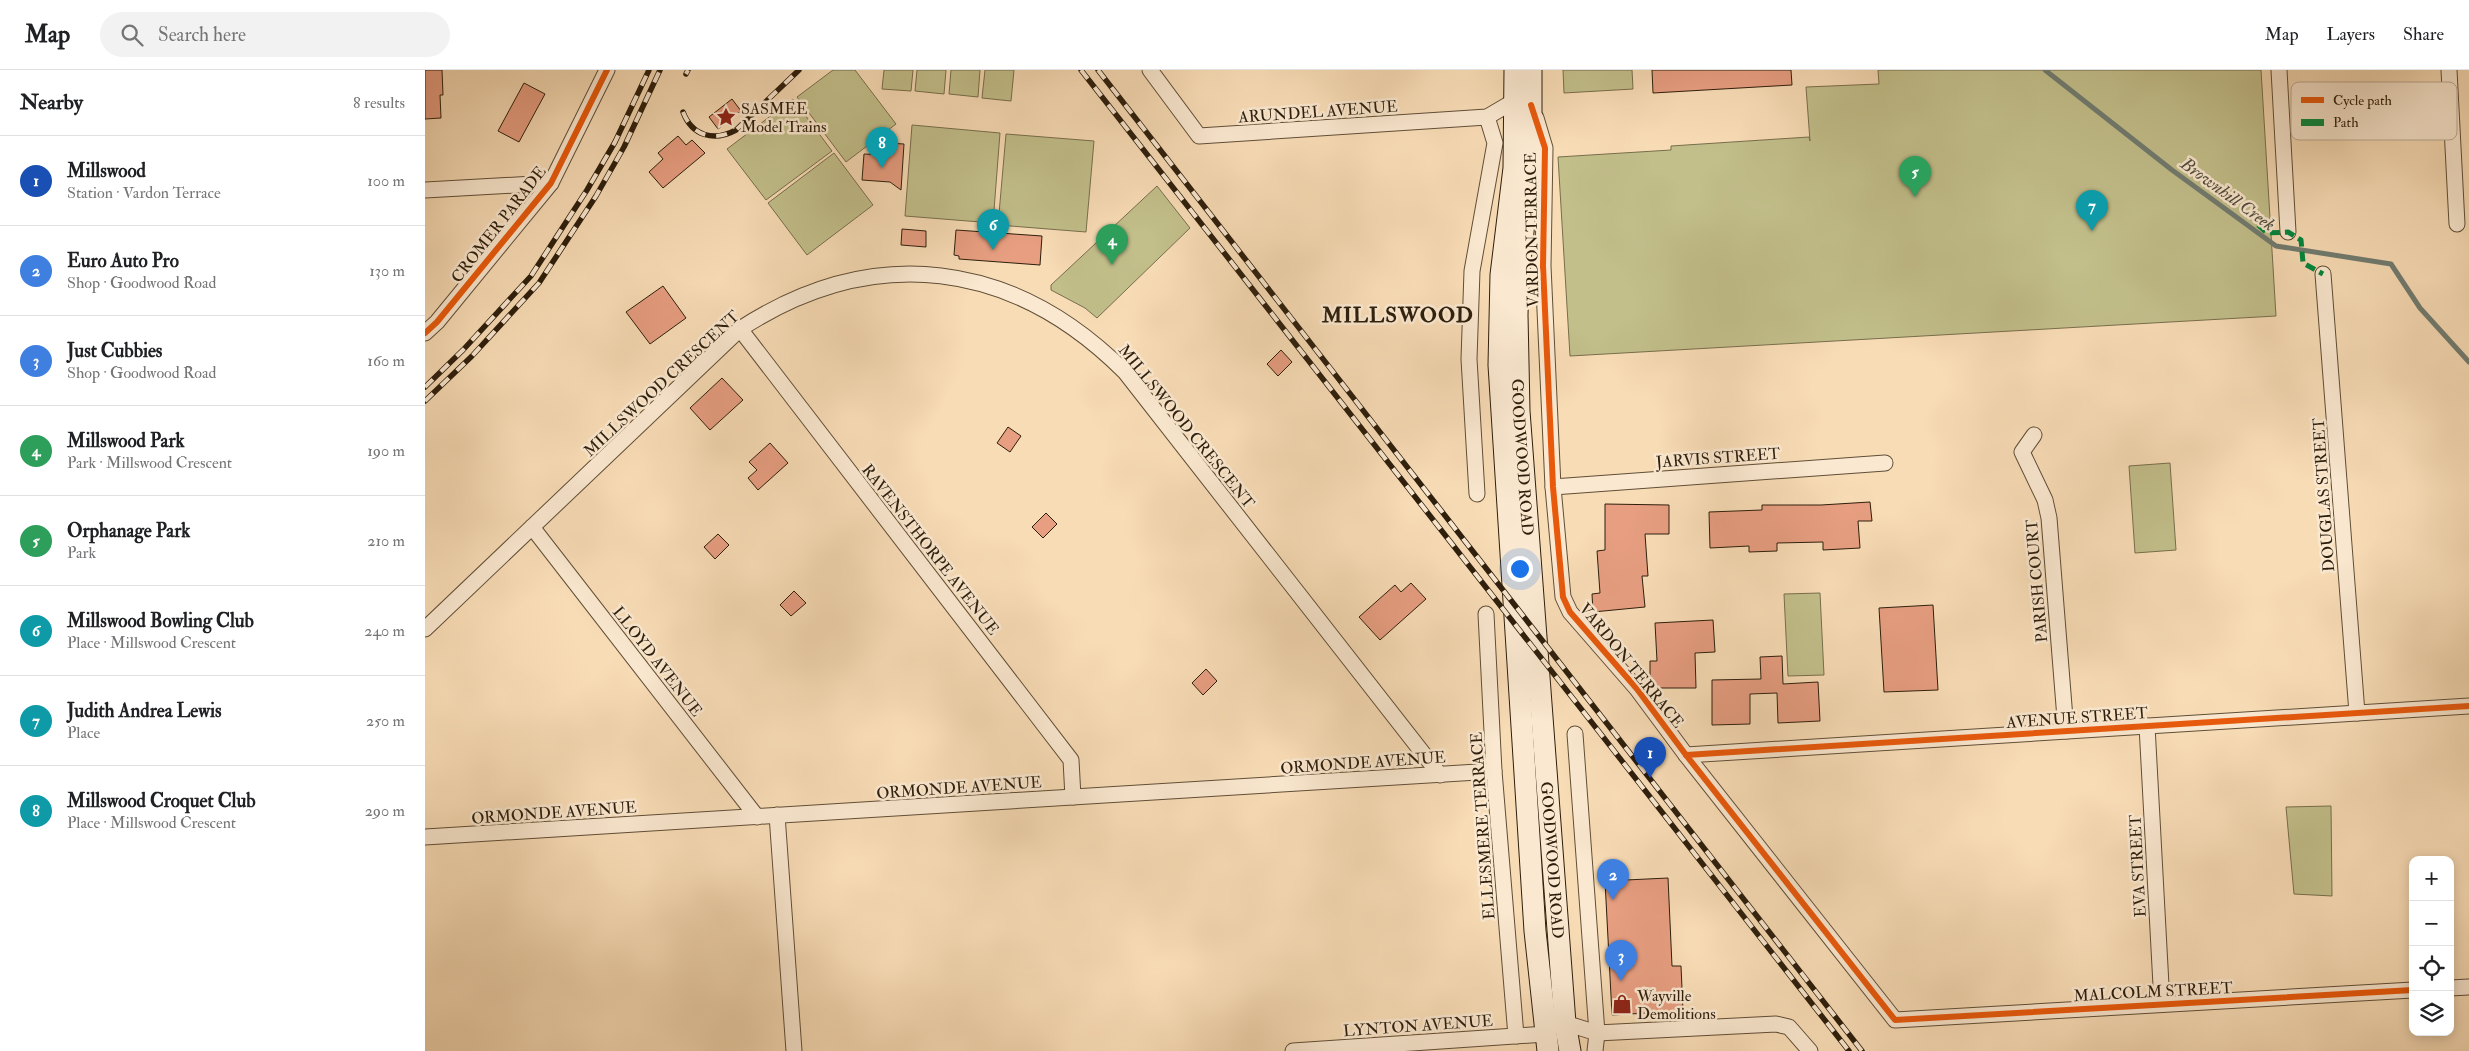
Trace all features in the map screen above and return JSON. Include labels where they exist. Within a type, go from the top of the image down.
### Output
[{"type":"main road","name":"GOODWOOD ROAD","points":[[1515,70],[1523,102],[1531,153],[1518,281],[1519,411],[1565,1023],[1571,1051]]},
{"type":"main road","name":"GOODWOOD ROAD","points":[[1531,70],[1523,102],[1501,275],[1499,365],[1535,931],[1547,1043]]},
{"type":"street","name":"CROMER PARADE","points":[[425,333],[437,322],[551,183],[607,70]]},
{"type":"street","name":"ARUNDEL AVENUE","points":[[1150,70],[1199,136],[1487,117],[1523,102]]},
{"type":"street","points":[[2279,70],[2288,232]]},
{"type":"street","name":"VARDON TERRACE","points":[[1523,102],[1545,148],[1543,266],[1553,487],[1563,597],[1570,612],[1637,689],[1686,755],[1895,1020]]},
{"type":"street","points":[[1477,494],[1469,359],[1473,271],[1495,143],[1487,117]]},
{"type":"street","points":[[2453,140],[2457,224]]},
{"type":"street","points":[[425,190],[551,183]]},
{"type":"street","name":"VARDON TERRACE","points":[[1522,254],[1535,254],[1543,266]]},
{"type":"street","name":"MILLSWOOD CRESCENT","points":[[425,629],[740,329],[764,314],[811,293],[860,278],[893,274],[950,278],[982,284],[1029,301],[1059,317],[1083,334],[1125,372],[1440,775]]},
{"type":"street","name":"DOUGLAS STREET","points":[[2323,274],[2357,713]]},
{"type":"street","name":"RAVENSTHORPE AVENUE","points":[[740,329],[1071,760],[1073,797]]},
{"type":"street","name":"PARISH COURT","points":[[2034,435],[2022,452],[2045,500],[2049,518],[2066,731]]},
{"type":"street","name":"JARVIS STREET","points":[[1553,487],[1885,463]]},
{"type":"street","name":"LLOYD AVENUE","points":[[532,527],[757,817]]},
{"type":"street","name":"ELLESMERE TERRACE","points":[[1485,614],[1494,771],[1516,1036]]},
{"type":"street","name":"AVENUE STREET","points":[[1686,755],[2469,706]]},
{"type":"street","name":"EVA STREET","points":[[2147,726],[2162,1004]]},
{"type":"street","name":"GOODWOOD ROAD","points":[[1575,734],[1597,1033],[1595,1051]]},
{"type":"street","name":"ORMONDE AVENUE","points":[[425,837],[1494,771]]},
{"type":"street","points":[[777,816],[795,1051]]},
{"type":"street","points":[[2454,988],[2469,987]]},
{"type":"street","name":"MALCOLM STREET","points":[[1895,1020],[2409,990]]},
{"type":"street","points":[[1565,1023],[1597,1033],[1776,1024],[1789,1027],[1810,1051]]},
{"type":"street","name":"LYNTON AVENUE","points":[[1293,1051],[1516,1036],[1547,1043]]},
{"type":"shaded area","points":[[833,70],[855,70],[896,124],[846,162],[797,97]]},
{"type":"shaded area","points":[[884,70],[913,70],[911,91],[882,89]]},
{"type":"shaded area","points":[[917,70],[946,70],[944,94],[915,91]]},
{"type":"shaded area","points":[[951,70],[980,70],[978,97],[949,94]]},
{"type":"shaded area","points":[[985,70],[1014,70],[1011,101],[982,98]]},
{"type":"shaded area","points":[[1563,70],[1632,70],[1633,89],[1564,93]]},
{"type":"shaded area","points":[[1878,70],[2261,70],[2276,316],[1570,356],[1558,157],[1671,150],[1671,146],[1809,137],[1810,141],[1806,87],[1879,84]]},
{"type":"shaded area","points":[[793,99],[832,151],[766,200],[727,149]]},
{"type":"shaded area","points":[[912,125],[1000,133],[993,223],[905,216]]},
{"type":"shaded area","points":[[1006,134],[1094,141],[1086,232],[998,225]]},
{"type":"shaded area","points":[[834,153],[873,205],[807,255],[768,203]]},
{"type":"shaded area","points":[[1157,186],[1190,228],[1097,318],[1085,308],[1051,290],[1051,285]]},
{"type":"shaded area","points":[[2170,463],[2176,550],[2135,553],[2129,466]]},
{"type":"shaded area","points":[[1820,593],[1824,675],[1788,676],[1784,594]]},
{"type":"shaded area","points":[[2331,806],[2332,896],[2294,894],[2286,807]]},
{"type":"building","points":[[425,70],[442,70],[443,95],[440,95],[441,118],[425,119]]},
{"type":"building","points":[[1652,70],[1791,70],[1792,85],[1653,93]]},
{"type":"building","points":[[524,83],[545,94],[519,142],[498,131]]},
{"type":"building","points":[[732,99],[741,111],[718,129],[709,117]]},
{"type":"building","points":[[678,136],[686,145],[692,140],[705,153],[663,188],[649,172],[663,159],[658,153]]},
{"type":"building","points":[[888,143],[904,144],[901,190],[890,182],[862,180],[864,154],[887,155]]},
{"type":"building","points":[[902,229],[926,231],[926,247],[901,245]]},
{"type":"building","points":[[956,230],[1042,236],[1040,265],[959,259],[959,256],[954,255]]},
{"type":"building","points":[[663,286],[686,318],[650,344],[626,312]]},
{"type":"building","points":[[1281,350],[1292,362],[1278,376],[1267,364]]},
{"type":"building","points":[[722,378],[743,400],[710,430],[690,408]]},
{"type":"building","points":[[1008,427],[1021,436],[1010,452],[997,443]]},
{"type":"building","points":[[770,443],[788,463],[758,490],[748,478],[757,470],[749,462]]},
{"type":"building","points":[[1870,502],[1872,521],[1858,521],[1860,548],[1823,550],[1823,542],[1777,543],[1777,551],[1749,552],[1749,546],[1710,548],[1709,512],[1762,510],[1762,505],[1821,505]]},
{"type":"building","points":[[1605,504],[1669,505],[1669,534],[1645,534],[1648,576],[1642,576],[1645,607],[1593,612],[1592,594],[1600,593],[1597,551],[1605,550]]},
{"type":"building","points":[[1046,513],[1057,524],[1043,538],[1032,527]]},
{"type":"building","points":[[718,534],[729,545],[715,559],[704,547]]},
{"type":"building","points":[[1411,583],[1426,599],[1380,640],[1359,617],[1395,585],[1401,592]]},
{"type":"building","points":[[794,591],[806,603],[791,616],[780,605]]},
{"type":"building","points":[[1933,605],[1938,690],[1884,692],[1879,608]]},
{"type":"building","points":[[1713,620],[1715,652],[1695,653],[1696,688],[1650,688],[1650,661],[1657,661],[1655,623]]},
{"type":"building","points":[[1782,656],[1783,684],[1818,682],[1820,721],[1778,723],[1777,693],[1750,694],[1750,724],[1712,725],[1712,680],[1761,679],[1760,657]]},
{"type":"building","points":[[1206,669],[1217,681],[1203,695],[1192,683]]},
{"type":"building","points":[[1668,878],[1672,966],[1681,966],[1683,1011],[1612,1015],[1605,881]]},
{"type":"waterway","name":"Brownhill Creek","points":[[2045,70],[2172,170],[2276,246],[2391,264],[2420,308],[2469,362]]},
{"type":"railway","points":[[425,387],[463,350],[531,276],[587,190],[615,142],[649,70]]},
{"type":"railway","points":[[425,401],[472,356],[539,283],[596,196],[624,147],[660,70]]},
{"type":"railway","points":[[686,74],[688,70]]},
{"type":"railway","points":[[683,112],[692,127],[698,131],[712,136],[728,134],[736,130],[799,70]]},
{"type":"railway","points":[[1081,70],[1849,1051]]},
{"type":"railway","points":[[1098,70],[1862,1051]]},
{"type":"marked path","points":[[2258,225],[2267,233],[2288,232],[2301,240],[2303,263],[2323,274]]},
{"type":"cycle path","points":[[425,333],[437,322],[551,183],[607,70]]},
{"type":"cycle path","points":[[1531,105],[1545,148],[1543,266],[1553,487],[1563,597],[1570,612],[1637,689],[1686,755],[1895,1020],[2409,990]]},
{"type":"cycle path","points":[[1686,755],[2469,706]]},
{"type":"place","name":"SASMEE Model Trains","points":[[726,117]]},
{"type":"place","name":"Millswood Croquet Club","points":[[882,168]]},
{"type":"place","name":"Orphanage Park","points":[[1915,197]]},
{"type":"place","name":"Judith Andrea Lewis","points":[[2092,231]]},
{"type":"place","name":"Millswood Bowling Club","points":[[993,250]]},
{"type":"place","name":"Millswood Park","points":[[1112,265]]},
{"type":"place","name":"Millswood","points":[[1650,778]]},
{"type":"place","name":"Euro Auto Pro","points":[[1613,900]]},
{"type":"place","name":"Just Cubbies","points":[[1621,981]]},
{"type":"place","name":"Wayville Demolitions","points":[[1622,1004]]},
{"type":"district","name":"MILLSWOOD","points":[[1398,315]]}]
